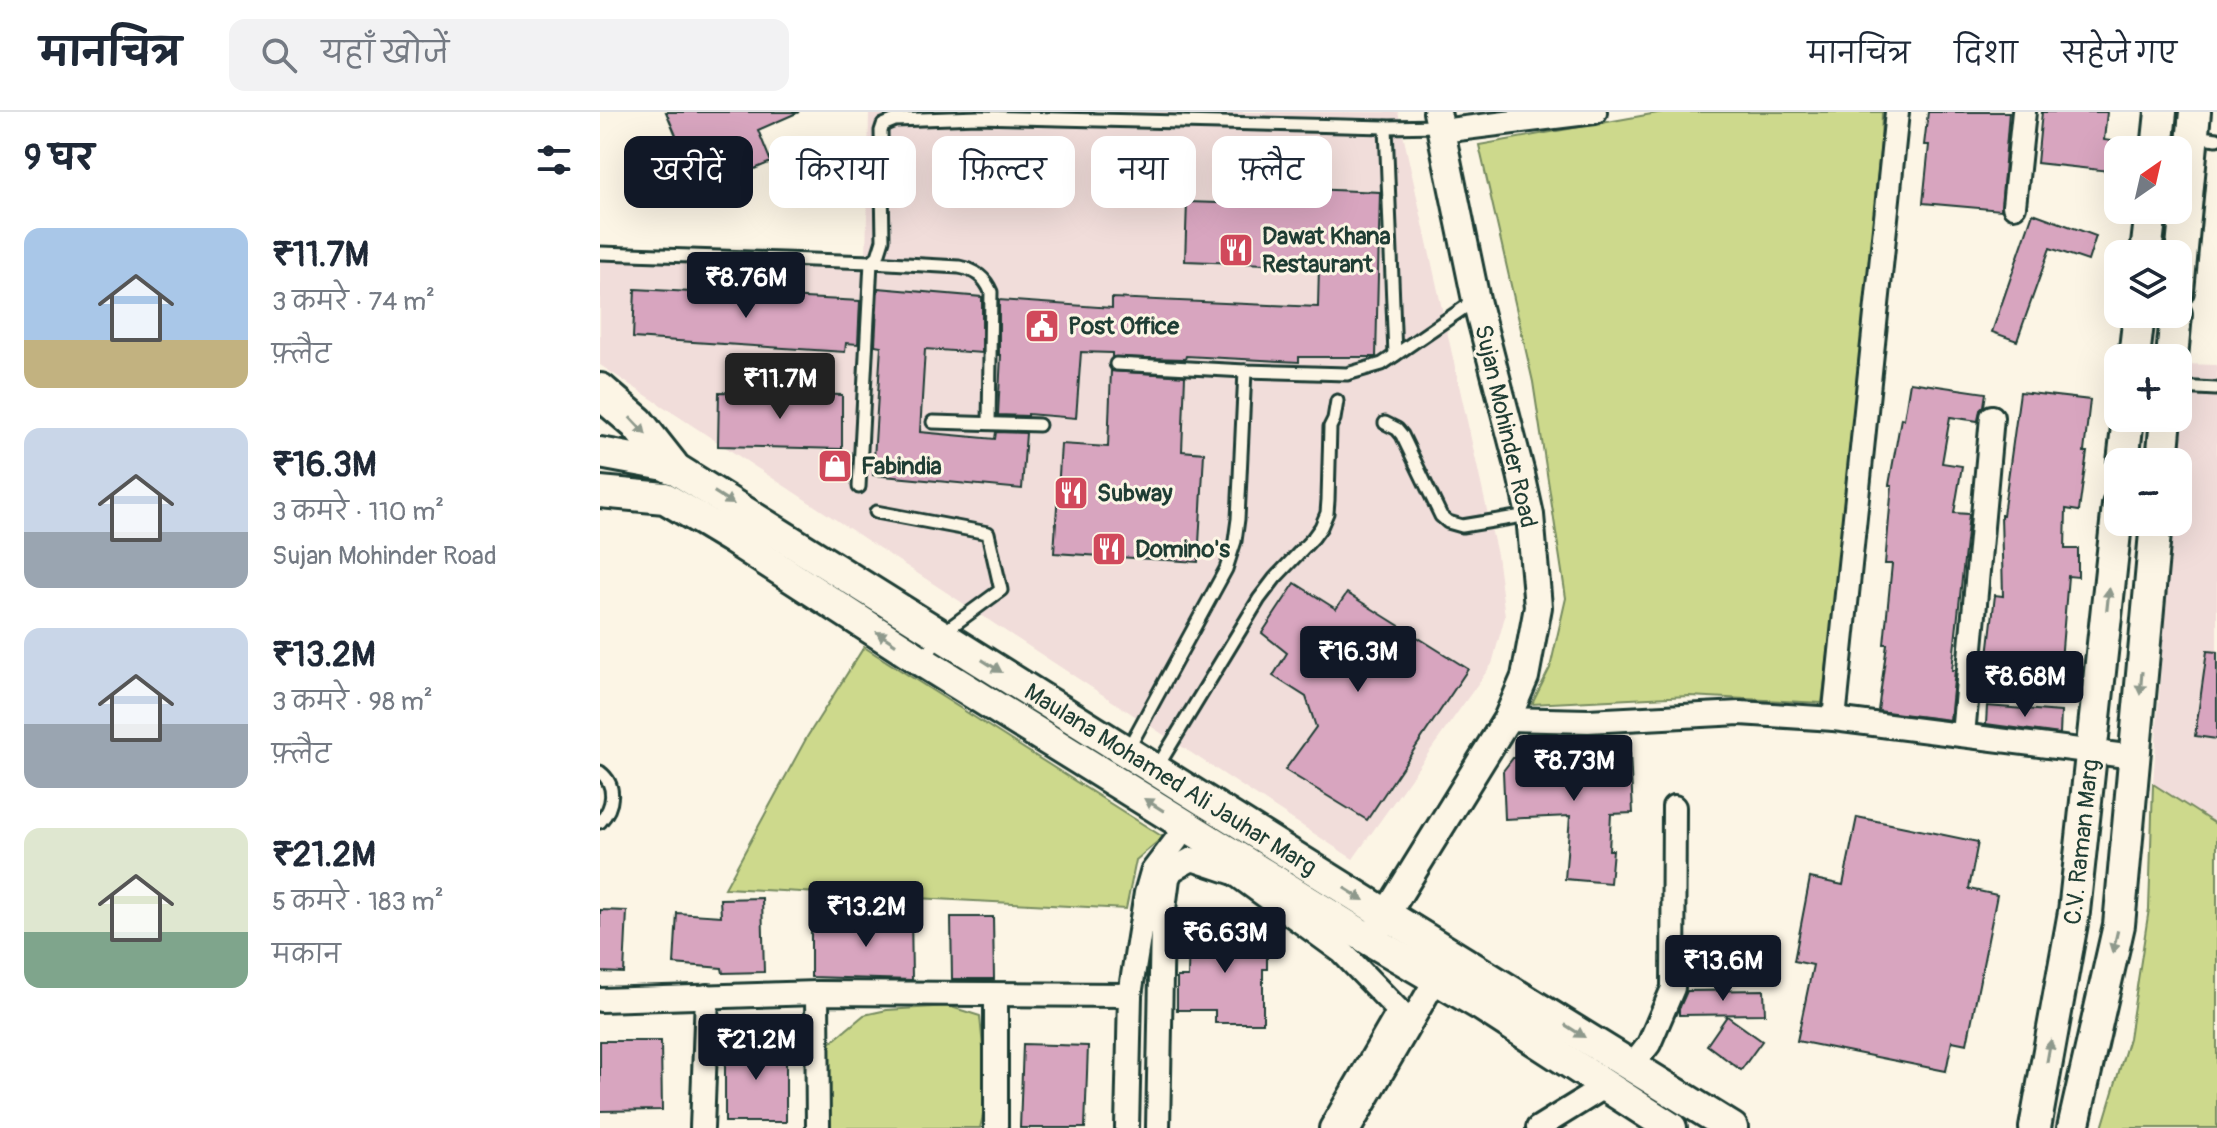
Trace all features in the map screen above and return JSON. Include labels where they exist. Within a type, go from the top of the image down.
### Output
[{"type":"main road","points":[[2158,136],[2161,112]]},
{"type":"main road","points":[[2185,240],[2201,129]]},
{"type":"main road","points":[[600,391],[637,423],[671,466]]},
{"type":"main road","name":"Maulana Mohamed Ali Jauhar Marg","points":[[600,453],[671,466],[1732,1128]]},
{"type":"main road","name":"Maulana Mohamed Ali Jauhar Marg","points":[[600,492],[665,498],[1671,1128]]},
{"type":"main road","name":"C.V. Raman Marg","points":[[2035,1128],[2074,912],[2115,536]]},
{"type":"main road","name":"C.V. Raman Marg","points":[[2073,1128],[2119,925],[2155,536]]},
{"type":"street","points":[[1439,123],[1595,112]]},
{"type":"street","points":[[1834,719],[1897,112]]},
{"type":"street","points":[[2014,206],[2024,112]]},
{"type":"street","name":"Sujan Mohinder Road","points":[[1370,940],[1507,719],[1525,677],[1538,607],[1530,515],[1476,300],[1439,123]]},
{"type":"street","points":[[1963,735],[1992,417]]},
{"type":"street","points":[[1507,719],[1588,721],[1740,713],[1834,719],[2134,757]]},
{"type":"street","points":[[1632,1066],[1649,1044],[1673,988],[1674,807]]},
{"type":"street","points":[[1127,1128],[1130,995],[1146,893],[1152,872],[1187,826]]},
{"type":"street","points":[[1158,1128],[1162,924],[1168,878],[1172,870],[1192,859],[1234,873],[1342,952],[1399,1011],[1331,1128]]},
{"type":"street","points":[[1350,1128],[1436,979]]},
{"type":"street","points":[[600,1000],[817,993],[1130,995]]},
{"type":"street","points":[[817,993],[818,1128]]},
{"type":"street","points":[[996,995],[996,1128]]},
{"type":"street","points":[[702,1128],[707,996]]},
{"type":"street","points":[[1538,1128],[1606,1086]]},
{"type":"lane","points":[[859,487],[871,262],[878,256],[883,240],[882,112]]},
{"type":"lane","points":[[883,125],[895,120],[1068,116],[1191,117],[1386,127],[1439,123]]},
{"type":"lane","points":[[1386,127],[1395,355]]},
{"type":"lane","points":[[600,253],[871,262],[970,269],[987,282],[991,292],[989,423]]},
{"type":"lane","points":[[1116,364],[1347,374],[1382,364],[1476,300]]},
{"type":"lane","points":[[1127,751],[1226,569],[1235,541],[1245,371]]},
{"type":"lane","points":[[2192,388],[2216,389]]},
{"type":"lane","points":[[1156,769],[1259,599],[1321,527],[1327,513],[1330,427],[1337,401]]},
{"type":"lane","points":[[933,422],[1039,425]]},
{"type":"lane","points":[[1385,423],[1402,435],[1441,516],[1448,522],[1462,526],[1530,515]]},
{"type":"lane","points":[[876,512],[988,533],[1001,590],[941,634],[923,662]]},
{"type":"lane","points":[[600,772],[610,784],[612,800],[600,822]]},
{"type":"shaded area","points":[[869,112],[1398,112],[1497,555],[1505,616],[1492,664],[1353,859],[600,365],[600,256],[866,262],[867,208],[916,208],[916,136],[869,136]]},
{"type":"shaded area","points":[[2192,364],[2217,365],[2217,825],[2153,784],[2170,536],[2192,536],[2192,448],[2176,448],[2177,432],[2192,432]]},
{"type":"green space","points":[[1663,112],[1882,112],[1843,534],[1822,703],[1689,696],[1532,704],[1550,668],[1566,598],[1533,382],[1479,145]]},
{"type":"green space","points":[[864,647],[1163,837],[1136,860],[1126,909],[725,888],[807,737]]},
{"type":"green space","points":[[2153,784],[2217,825],[2217,1128],[2102,1128],[2129,1038],[2149,909]]},
{"type":"green space","points":[[948,1006],[980,1016],[985,1087],[980,1128],[826,1128],[829,1044],[864,1015],[887,1010]]},
{"type":"building","points":[[666,112],[799,112],[758,130],[769,163],[753,170],[753,136],[676,136]]},
{"type":"building","points":[[1928,112],[2009,112],[2001,210],[1923,203],[1929,145],[1924,145]]},
{"type":"building","points":[[2042,112],[2107,112],[2104,170],[2037,163]]},
{"type":"building","points":[[1332,190],[1380,192],[1376,357],[1299,357],[1299,362],[1186,356],[1185,359],[1112,357],[1112,353],[1081,352],[1076,418],[998,415],[1001,355],[999,300],[1112,308],[1112,298],[1318,307],[1319,266],[1185,261],[1187,208],[1196,208],[1196,202],[1212,203],[1212,208],[1332,208]]},
{"type":"building","points":[[2033,213],[2096,236],[2088,261],[2050,248],[2017,341],[1992,332]]},
{"type":"building","points":[[878,288],[982,297],[982,353],[925,349],[920,432],[995,439],[996,432],[1026,433],[1022,489],[873,475],[881,346],[875,345]]},
{"type":"building","points":[[635,289],[860,301],[858,344],[846,343],[845,352],[633,338]]},
{"type":"building","points":[[1111,371],[1185,376],[1182,451],[1204,453],[1198,562],[1054,553],[1061,444],[1108,447]]},
{"type":"building","points":[[1910,382],[1986,393],[1978,421],[1950,417],[1942,463],[1962,466],[1954,513],[1969,514],[1952,670],[1955,670],[1950,720],[1878,711],[1887,644],[1884,644],[1892,564],[1885,564],[1892,485],[1889,485]]},
{"type":"building","points":[[719,392],[842,395],[842,449],[718,446]]},
{"type":"building","points":[[2020,392],[2090,400],[2079,511],[2066,509],[2065,549],[2078,549],[2078,577],[2068,576],[2061,661],[1988,655],[1995,595],[2003,596],[2001,515]]},
{"type":"building","points":[[1295,583],[1336,609],[1347,593],[1468,669],[1367,820],[1285,770],[1316,727],[1306,697],[1273,676],[1287,653],[1262,633]]},
{"type":"building","points":[[2207,651],[2217,652],[2217,739],[2195,736]]},
{"type":"building","points":[[1987,706],[2061,712],[2060,734],[1986,724]]},
{"type":"building","points":[[1630,753],[1633,813],[1611,814],[1609,850],[1613,850],[1610,883],[1565,879],[1570,816],[1505,819],[1503,771],[1513,758]]},
{"type":"building","points":[[1857,817],[1978,842],[1969,889],[1997,895],[1967,1044],[1952,1041],[1946,1071],[1797,1041],[1813,965],[1794,961],[1810,878],[1843,885]]},
{"type":"building","points":[[762,898],[764,972],[723,973],[722,968],[674,964],[677,913],[721,916],[720,899]]},
{"type":"building","points":[[600,910],[627,911],[624,973],[600,972]]},
{"type":"building","points":[[869,910],[911,910],[912,980],[811,977],[811,930],[869,930]]},
{"type":"building","points":[[951,917],[993,917],[994,979],[952,979]]},
{"type":"building","points":[[1189,924],[1214,924],[1214,932],[1267,932],[1263,1023],[1215,1023],[1215,1010],[1177,1010],[1177,977],[1188,977]]},
{"type":"building","points":[[1764,990],[1765,1014],[1679,1015],[1687,991]]},
{"type":"building","points":[[1727,1016],[1762,1041],[1741,1070],[1707,1045]]},
{"type":"building","points":[[600,1041],[661,1041],[662,1110],[600,1111]]},
{"type":"building","points":[[725,1042],[786,1042],[786,1122],[725,1122]]},
{"type":"building","points":[[1023,1044],[1088,1046],[1085,1128],[1020,1128]]},
{"type":"place","name":"Dawat Khana Restaurant","points":[[1236,250]]},
{"type":"place","name":"Post Office","points":[[1042,326]]},
{"type":"place","name":"Fabindia","points":[[835,466]]},
{"type":"place","name":"Subway","points":[[1071,493]]},
{"type":"place","name":"Domino's","points":[[1109,549]]}]
